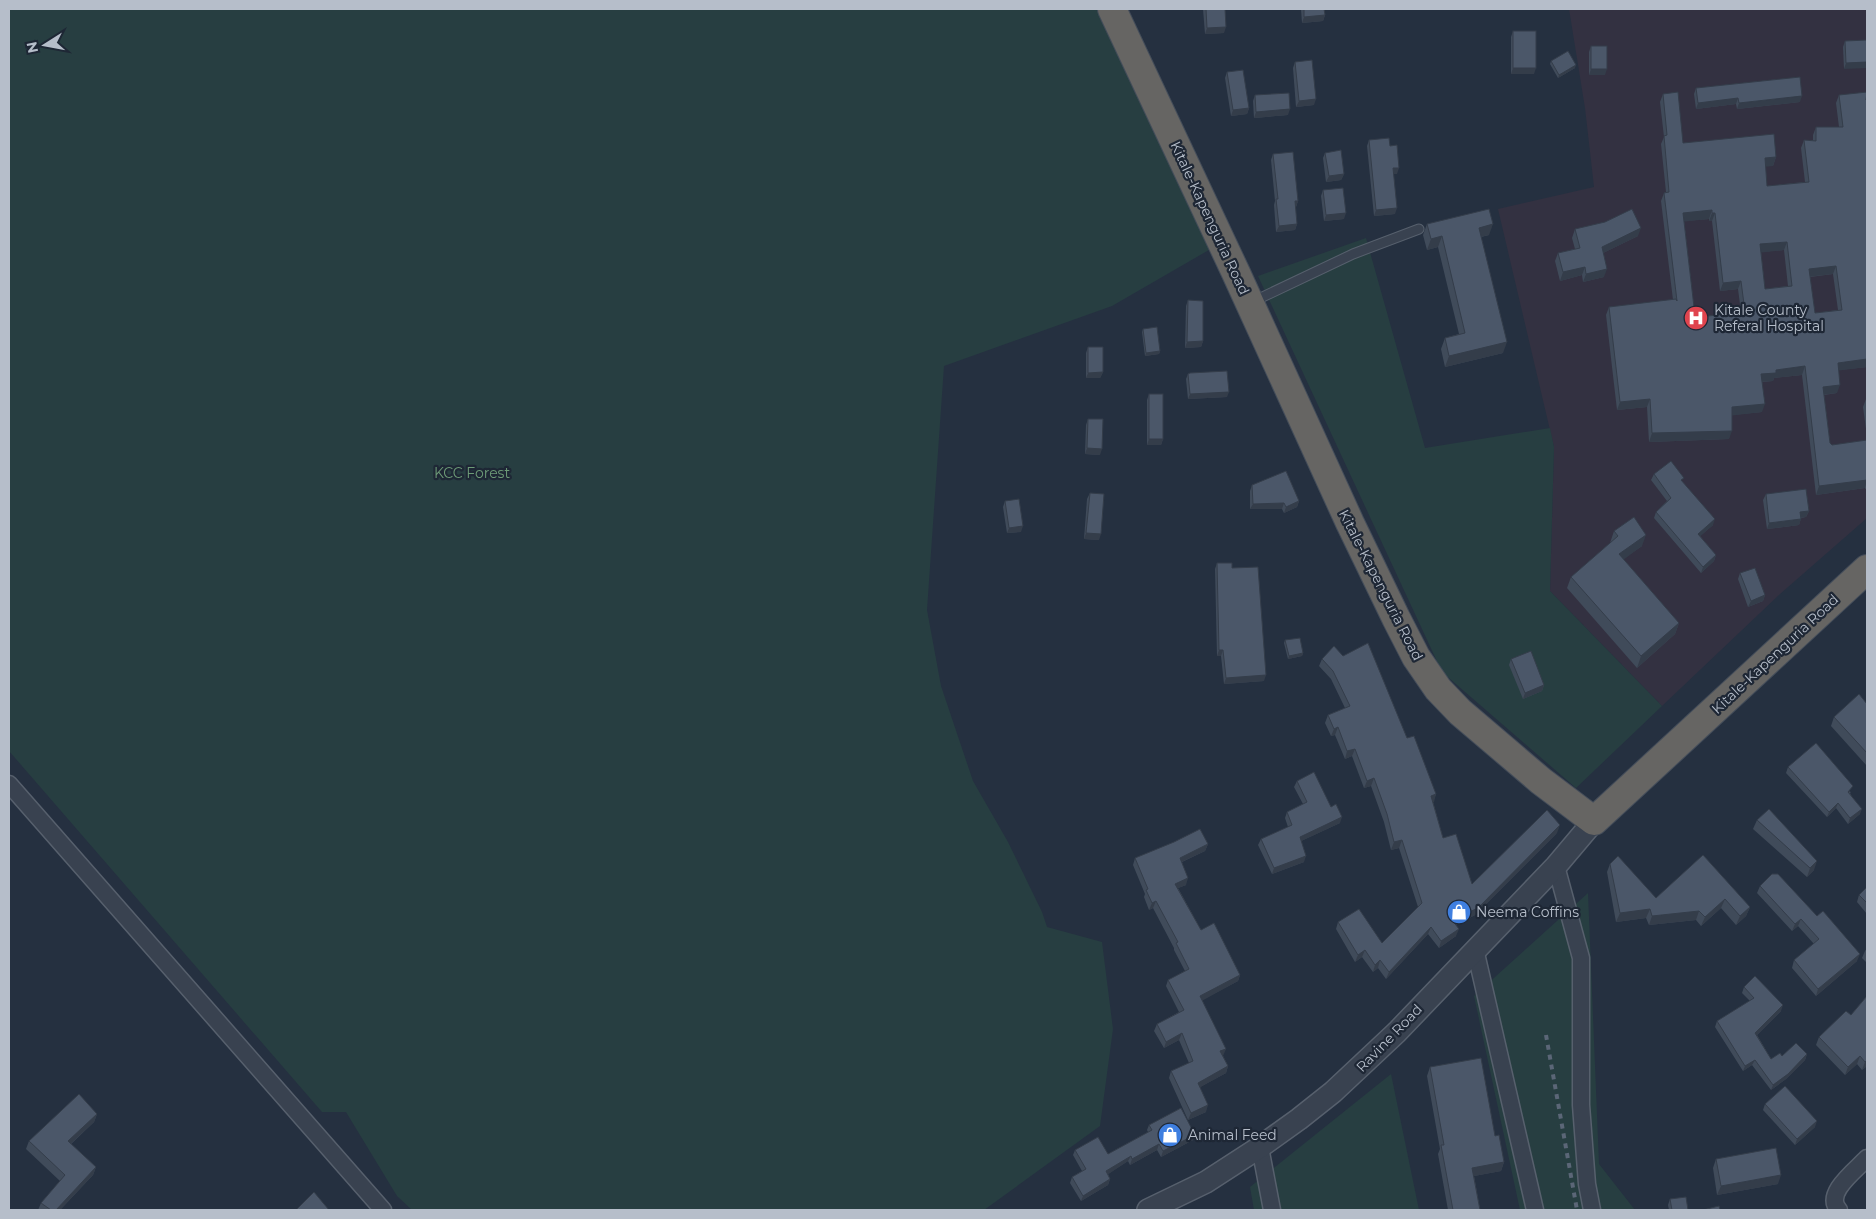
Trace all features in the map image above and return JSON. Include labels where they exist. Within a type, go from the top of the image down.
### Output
[{"type":"highway","name":"Kitale-Kapenguria Road","points":[[1112,9],[1350,523],[1416,657],[1438,689],[1460,712],[1540,781],[1594,821],[1867,569]]},
{"type":"street","points":[[9,784],[383,1210]]},
{"type":"street","name":"Ravine Road","points":[[1148,1210],[1206,1182],[1260,1147],[1299,1119],[1353,1074],[1397,1032],[1556,866],[1594,821]]},
{"type":"street","points":[[1556,866],[1581,958],[1581,1105],[1587,1184],[1592,1210]]},
{"type":"street","points":[[1475,949],[1535,1210]]},
{"type":"street","points":[[1260,1147],[1272,1210]]},
{"type":"street","points":[[1839,1210],[1836,1208],[1834,1199],[1836,1191],[1867,1158]]},
{"type":"lane","points":[[1249,303],[1353,254],[1419,229]]},
{"type":"shaded area","name":"Kitale County Referal Hospital","points":[[1569,9],[1867,9],[1867,518],[1780,594],[1662,706],[1550,591],[1554,447],[1498,209],[1594,187],[1585,108]]},
{"type":"green space","name":"KCC Forest","points":[[9,9],[1110,9],[1221,243],[1112,306],[944,366],[927,610],[941,686],[973,781],[1008,842],[1042,912],[1047,927],[1102,942],[1113,1029],[1100,1126],[984,1210],[412,1210],[397,1196],[346,1112],[322,1112],[9,751]]},
{"type":"green space","points":[[1366,238],[1425,448],[1550,428],[1554,447],[1550,591],[1662,706],[1576,788],[1442,672],[1258,276]]},
{"type":"green space","points":[[1588,893],[1599,1164],[1635,1210],[1520,1210],[1474,996]]},
{"type":"green space","points":[[1391,1074],[1419,1210],[1254,1210],[1250,1187]]},
{"type":"building","points":[[1206,9],[1225,9],[1226,27],[1207,28]]},
{"type":"building","points":[[1304,9],[1324,9],[1325,15],[1304,17]]},
{"type":"building","points":[[1513,31],[1536,31],[1536,68],[1513,68]]},
{"type":"building","points":[[1867,40],[1867,62],[1846,63],[1845,41]]},
{"type":"building","points":[[1591,46],[1607,46],[1607,69],[1591,69]]},
{"type":"building","points":[[1568,51],[1576,65],[1559,75],[1551,61]]},
{"type":"building","points":[[1312,60],[1316,99],[1299,101],[1295,62]]},
{"type":"building","points":[[1243,70],[1249,108],[1233,110],[1227,72]]},
{"type":"building","points":[[1800,77],[1802,96],[1739,103],[1738,98],[1698,103],[1696,88]]},
{"type":"building","points":[[1678,92],[1683,143],[1774,134],[1776,157],[1765,158],[1767,186],[1809,182],[1804,140],[1816,141],[1816,127],[1843,127],[1839,95],[1867,92],[1867,359],[1838,363],[1840,385],[1823,387],[1830,443],[1832,445],[1867,440],[1867,480],[1819,486],[1805,366],[1776,370],[1776,373],[1761,374],[1765,404],[1732,407],[1732,431],[1652,433],[1650,399],[1620,402],[1609,307],[1676,299],[1677,301],[1664,193],[1669,192],[1664,136],[1667,135],[1663,94]],"holes":[[[1712,210],[1712,213],[1715,213],[1723,283],[1741,281],[1745,312],[1699,317],[1698,307],[1694,307],[1683,213]],[[1787,242],[1792,286],[1765,289],[1760,244]],[[1836,266],[1842,310],[1815,313],[1809,269]]]},
{"type":"building","points":[[1289,93],[1290,109],[1256,112],[1255,95]]},
{"type":"building","points":[[1389,138],[1390,146],[1397,145],[1399,168],[1393,168],[1397,208],[1376,210],[1369,140]]},
{"type":"building","points":[[1341,150],[1344,174],[1329,176],[1325,153]]},
{"type":"building","points":[[1293,152],[1298,201],[1295,201],[1297,224],[1279,226],[1273,154]]},
{"type":"building","points":[[1343,188],[1346,213],[1326,215],[1323,190]]},
{"type":"building","points":[[1489,209],[1493,224],[1479,228],[1507,342],[1449,356],[1445,338],[1465,333],[1442,236],[1431,239],[1427,224]]},
{"type":"building","points":[[1632,209],[1641,228],[1602,247],[1607,269],[1586,274],[1585,267],[1563,272],[1558,253],[1580,248],[1575,229],[1605,222]]},
{"type":"building","points":[[1188,300],[1203,301],[1203,341],[1187,342]]},
{"type":"building","points":[[1157,327],[1160,351],[1146,353],[1143,329]]},
{"type":"building","points":[[1088,347],[1103,347],[1103,372],[1088,373]]},
{"type":"building","points":[[1227,371],[1229,392],[1190,394],[1188,374]]},
{"type":"building","points":[[1149,394],[1163,394],[1163,439],[1149,439]]},
{"type":"building","points":[[1088,419],[1103,419],[1102,449],[1087,448]]},
{"type":"building","points":[[1671,461],[1684,478],[1681,480],[1715,519],[1698,534],[1716,555],[1703,567],[1656,512],[1671,498],[1654,474]]},
{"type":"building","points":[[1286,471],[1299,501],[1286,507],[1284,503],[1253,504],[1252,485]]},
{"type":"building","points":[[1806,489],[1809,511],[1800,512],[1801,519],[1769,523],[1766,494]]},
{"type":"building","points":[[1090,493],[1104,494],[1101,534],[1086,533]]},
{"type":"building","points":[[1019,499],[1023,526],[1009,528],[1005,501]]},
{"type":"building","points":[[1634,517],[1646,535],[1619,554],[1679,623],[1641,656],[1571,577],[1618,536],[1614,531]]},
{"type":"building","points":[[1217,563],[1232,563],[1232,568],[1258,567],[1266,675],[1226,678],[1223,650],[1219,650]]},
{"type":"building","points":[[1755,568],[1765,595],[1751,601],[1740,573]]},
{"type":"building","points":[[1300,638],[1303,653],[1289,656],[1285,640]]},
{"type":"building","points":[[1368,643],[1407,738],[1414,736],[1436,794],[1431,796],[1443,838],[1456,834],[1472,884],[1547,810],[1560,825],[1478,908],[1452,920],[1459,929],[1441,941],[1431,927],[1389,972],[1380,960],[1375,965],[1365,950],[1358,955],[1338,922],[1359,909],[1382,943],[1422,903],[1402,840],[1394,842],[1387,814],[1374,778],[1367,781],[1355,749],[1347,751],[1338,727],[1334,729],[1328,715],[1350,706],[1333,671],[1322,659],[1334,646],[1343,656]]},
{"type":"building","points":[[1531,651],[1544,685],[1525,693],[1511,659]]},
{"type":"building","points":[[1859,694],[1867,704],[1867,753],[1834,717]]},
{"type":"building","points":[[1816,743],[1853,786],[1848,792],[1862,809],[1850,818],[1838,803],[1829,812],[1788,767]]},
{"type":"building","points":[[1314,772],[1331,807],[1336,804],[1342,817],[1300,837],[1306,856],[1274,868],[1261,839],[1292,825],[1287,812],[1307,802],[1297,781]]},
{"type":"building","points":[[1769,809],[1817,861],[1810,868],[1757,820]]},
{"type":"building","points":[[1200,829],[1208,844],[1180,858],[1188,878],[1175,884],[1201,930],[1214,923],[1240,975],[1200,996],[1226,1049],[1220,1051],[1228,1066],[1198,1083],[1208,1105],[1191,1113],[1171,1071],[1193,1061],[1182,1033],[1166,1042],[1157,1024],[1184,1010],[1168,980],[1189,969],[1176,943],[1178,942],[1156,901],[1152,903],[1135,858]]},
{"type":"building","points":[[1703,855],[1750,907],[1740,916],[1725,899],[1705,917],[1699,911],[1652,916],[1650,909],[1620,913],[1610,864],[1618,856],[1656,898]]},
{"type":"building","points":[[1772,874],[1778,874],[1817,916],[1823,911],[1860,954],[1818,989],[1794,960],[1819,939],[1801,919],[1795,924],[1760,886]]},
{"type":"building","points":[[1867,887],[1867,903],[1859,895]]},
{"type":"building","points":[[1755,976],[1783,1005],[1755,1033],[1771,1059],[1780,1053],[1782,1056],[1796,1043],[1807,1054],[1788,1074],[1773,1085],[1755,1060],[1745,1066],[1717,1021],[1754,998],[1744,987]]},
{"type":"building","points":[[1867,996],[1867,1060],[1865,1062],[1860,1056],[1848,1067],[1819,1037],[1846,1011],[1851,1015]]},
{"type":"building","points":[[1481,1058],[1495,1136],[1499,1135],[1504,1162],[1472,1168],[1480,1210],[1453,1210],[1441,1145],[1444,1145],[1430,1067]]},
{"type":"building","points":[[1785,1086],[1817,1121],[1797,1139],[1765,1104]]},
{"type":"building","points":[[79,1094],[97,1114],[68,1141],[96,1167],[56,1210],[51,1210],[41,1203],[65,1175],[29,1141]]},
{"type":"building","points":[[1181,1108],[1195,1135],[1163,1151],[1159,1144],[1132,1159],[1131,1156],[1106,1171],[1110,1179],[1083,1196],[1072,1177],[1086,1169],[1075,1150],[1098,1137],[1108,1154],[1152,1130],[1149,1125]]},
{"type":"building","points":[[1776,1148],[1781,1175],[1721,1186],[1716,1159]]},
{"type":"building","points":[[314,1192],[329,1210],[297,1209]]},
{"type":"building","points":[[1686,1197],[1688,1210],[1672,1210],[1670,1199]]},
{"type":"building","points":[[1719,1206],[1720,1210],[1703,1210]]},
{"type":"railway","points":[[1546,1035],[1577,1210]]},
{"type":"place","name":"Kitale County Referal Hospital","points":[[1696,318]]},
{"type":"place","name":"Neema Coffins","points":[[1459,912]]},
{"type":"place","name":"Animal Feed","points":[[1170,1135]]}]
